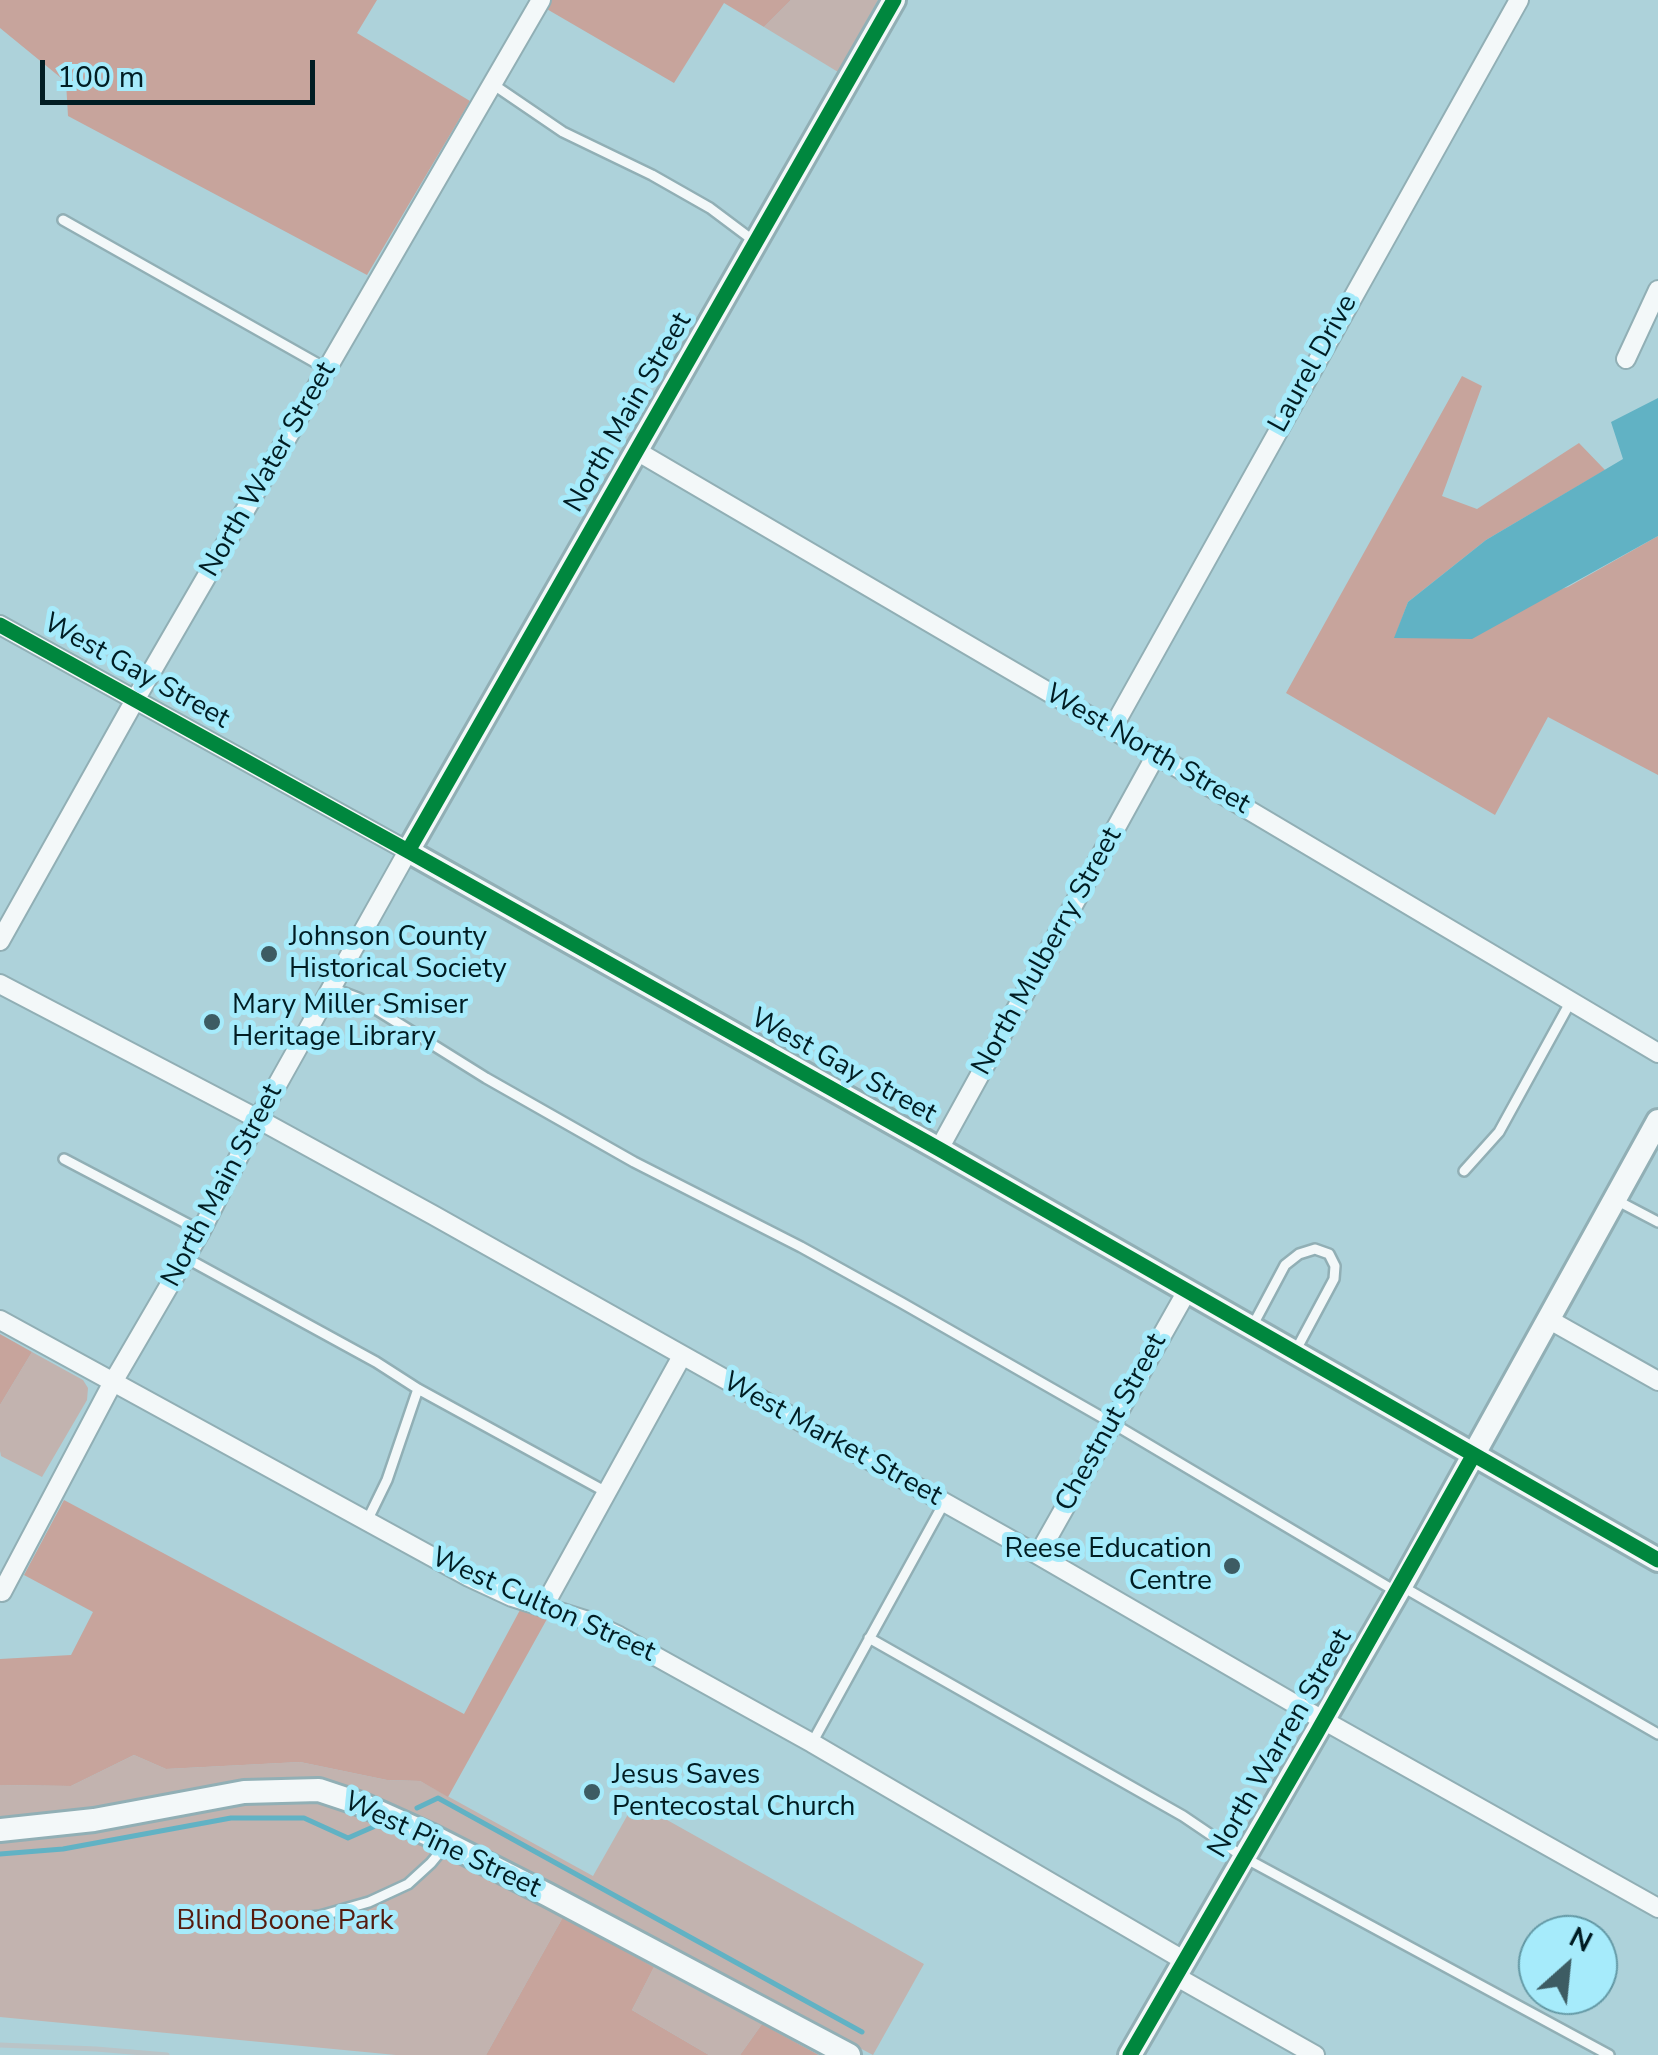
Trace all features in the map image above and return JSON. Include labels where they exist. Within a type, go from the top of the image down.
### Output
[{"type":"street","name":"North Water Street","points":[[0,941],[135,700],[541,0]]},
{"type":"street","name":"North Main Street","points":[[1,1593],[113,1382],[201,1231],[258,1119],[408,850],[894,0]]},
{"type":"street","name":"Laurel Drive","points":[[1112,729],[1519,0]]},
{"type":"street","points":[[1626,359],[1658,290]]},
{"type":"street","name":"West North Street","points":[[635,450],[1658,1053]]},
{"type":"street","name":"West Gay Street","points":[[0,625],[408,850],[1658,1560]]},
{"type":"street","name":"North Mulberry Street","points":[[939,1150],[1156,755]]},
{"type":"street","name":"West Market Street","points":[[0,984],[258,1119],[944,1502],[1658,1908]]},
{"type":"street","name":"North Warren Street","points":[[1130,2055],[1399,1589],[1658,1122]]},
{"type":"street","name":"Chestnut Street","points":[[1038,1555],[1186,1291]]},
{"type":"street","points":[[1548,1319],[1658,1381]]},
{"type":"street","name":"West Culton Street","points":[[0,1320],[488,1587],[585,1620],[619,1636],[812,1743],[1315,2055]]},
{"type":"street","points":[[544,1606],[682,1356]]},
{"type":"street","name":"West Pine Street","points":[[0,1830],[94,1820],[244,1792],[318,1790],[361,1804],[446,1844],[849,2055]]},
{"type":"lane","points":[[493,84],[564,132],[710,208],[756,242]]},
{"type":"lane","points":[[64,220],[328,368]]},
{"type":"lane","points":[[332,988],[358,998],[486,1078],[634,1162],[801,1247],[1658,1734]]},
{"type":"lane","points":[[1464,1171],[1499,1132],[1571,1001]]},
{"type":"lane","points":[[64,1159],[201,1231]]},
{"type":"lane","points":[[1614,1200],[1658,1222]]},
{"type":"lane","points":[[1251,1328],[1285,1266],[1299,1254],[1315,1249],[1328,1254],[1336,1266],[1334,1279],[1294,1352]]},
{"type":"lane","points":[[186,1258],[608,1493]]},
{"type":"lane","points":[[367,1521],[387,1480],[418,1389]]},
{"type":"lane","points":[[812,1743],[944,1502]]},
{"type":"lane","points":[[868,1638],[1182,1816],[1245,1858],[1610,2055]]},
{"type":"lane","points":[[273,1921],[320,1916],[368,1902],[408,1884],[446,1844]]},
{"type":"green space","points":[[791,0],[878,0],[838,72],[764,27]]},
{"type":"green space","points":[[32,1352],[83,1380],[88,1388],[87,1400],[42,1477],[1,1456],[0,1451],[0,1405]]},
{"type":"green space","points":[[134,1755],[166,1769],[300,1762],[387,1780],[420,1781],[593,1876],[635,1802],[924,1964],[873,2055],[429,1822],[351,1789],[289,1781],[241,1781],[71,1814],[0,1820],[0,1785],[71,1786]]},
{"type":"green space","name":"Blind Boone Park","points":[[276,1801],[311,1802],[343,1809],[563,1917],[486,2055],[396,2055],[0,2017],[0,1837]]},
{"type":"green space","points":[[654,1967],[762,2024],[740,2055],[709,2055],[632,2010]]},
{"type":"shaded area","points":[[0,0],[377,0],[357,33],[470,101],[367,275],[68,116],[66,82],[0,28]]},
{"type":"shaded area","points":[[550,0],[791,0],[764,27],[724,3],[674,83],[545,8]]},
{"type":"shaded area","points":[[1462,376],[1482,386],[1442,496],[1477,509],[1579,443],[1605,470],[1486,540],[1408,602],[1395,637],[1568,587],[1658,536],[1658,775],[1548,717],[1495,815],[1286,693]]},
{"type":"shaded area","points":[[0,1334],[32,1352],[0,1405]]},
{"type":"shaded area","points":[[64,1500],[464,1714],[520,1610],[547,1619],[448,1797],[420,1781],[387,1780],[300,1762],[166,1769],[134,1755],[71,1786],[0,1785],[0,1659],[71,1655],[93,1612],[24,1575]]},
{"type":"shaded area","points":[[563,1917],[654,1967],[632,2010],[709,2055],[486,2055]]},
{"type":"shaded area","points":[[762,2024],[819,2055],[740,2055]]},
{"type":"water","points":[[1658,398],[1658,536],[1472,639],[1394,638],[1408,602],[1486,540],[1623,459],[1611,422]]},
{"type":"waterway","points":[[417,1808],[438,1798],[862,2032]]},
{"type":"waterway","points":[[0,1854],[63,1849],[231,1818],[304,1818],[348,1838],[373,1827]]},
{"type":"railway","points":[[0,2045],[167,2055]]},
{"type":"cycle path","points":[[408,851],[894,0]]},
{"type":"cycle path","points":[[0,625],[939,1149],[1658,1560]]},
{"type":"cycle path","points":[[1130,2055],[1473,1456]]},
{"type":"place","name":"Johnson County Historical Society","points":[[269,954]]},
{"type":"place","name":"Mary Miller Smiser Heritage Library","points":[[212,1022]]},
{"type":"place","name":"Reese Education Centre","points":[[1232,1566]]},
{"type":"place","name":"Jesus Saves Pentecostal Church","points":[[592,1792]]}]
